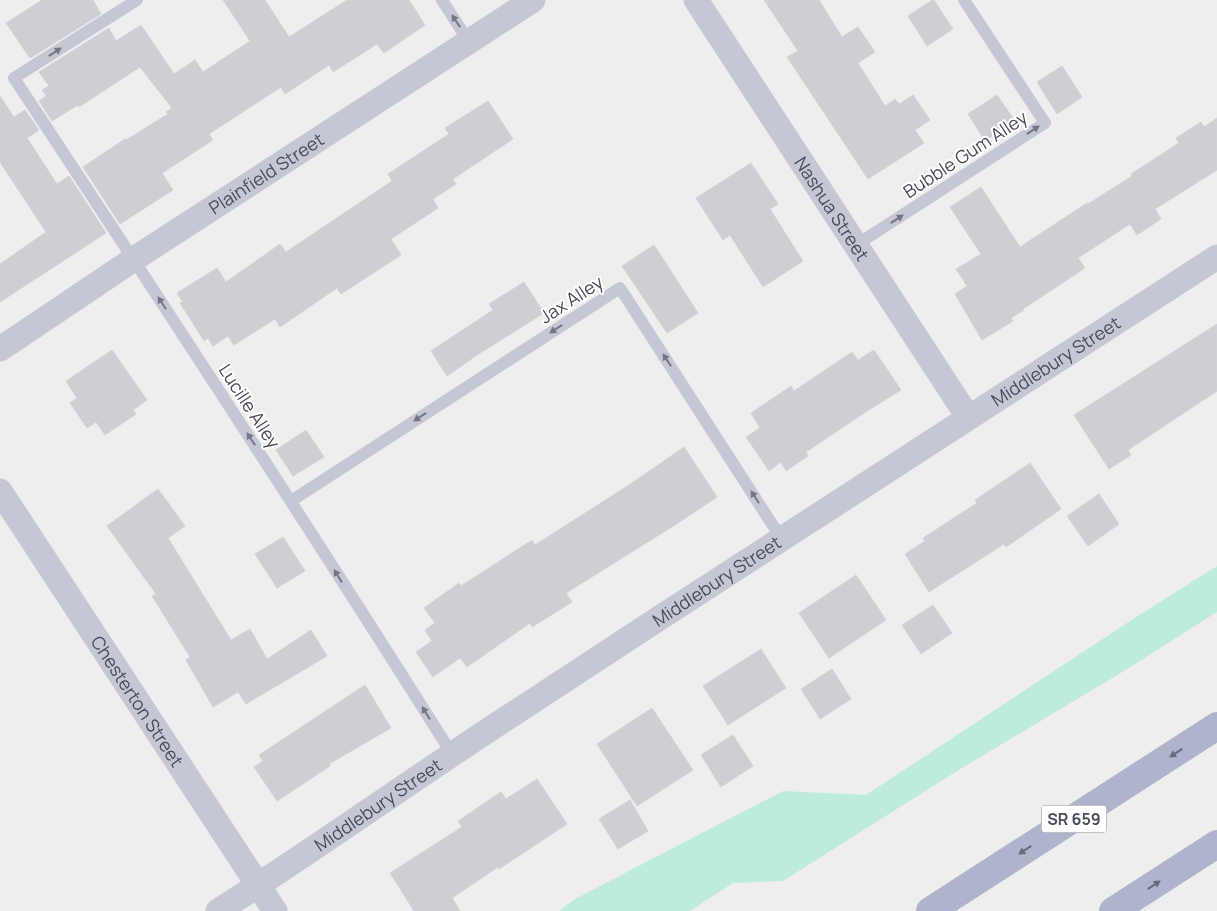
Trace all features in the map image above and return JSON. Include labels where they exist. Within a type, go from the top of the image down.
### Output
[{"type":"main road","name":"SR 659","points":[[930,911],[1217,726]]},
{"type":"main road","points":[[1113,911],[1217,844]]},
{"type":"street","name":"Plainfield Street","points":[[0,349],[134,259],[533,0]]},
{"type":"street","name":"Nashua Street","points":[[696,0],[968,417]]},
{"type":"street","name":"Middlebury Street","points":[[218,911],[452,754],[781,538],[1217,257]]},
{"type":"street","name":"Chesterton Street","points":[[0,491],[274,911]]},
{"type":"lane","name":"Lucille Alley","points":[[137,0],[14,78],[291,501],[452,754]]},
{"type":"lane","points":[[442,0],[469,42]]},
{"type":"lane","name":"Bubble Gum Alley","points":[[856,245],[1044,123],[964,0]]},
{"type":"lane","name":"Jax Alley","points":[[291,501],[620,288],[781,538]]},
{"type":"green space","points":[[1217,566],[1217,612],[1124,671],[957,771],[783,881],[733,883],[690,911],[559,911],[575,899],[783,791],[866,795],[1133,619]]},
{"type":"building","points":[[42,0],[93,0],[101,14],[30,58],[6,23]]},
{"type":"building","points":[[223,0],[265,0],[289,37],[347,0],[409,0],[425,25],[384,53],[377,44],[333,72],[329,65],[285,94],[281,87],[209,134],[213,140],[162,173],[173,190],[120,224],[83,167],[125,139],[168,114],[166,112],[172,108],[140,67],[79,107],[78,105],[52,121],[39,101],[46,96],[42,90],[49,86],[39,72],[109,28],[116,41],[141,25],[174,74],[195,60],[203,72],[250,41]]},
{"type":"building","points":[[764,0],[819,0],[842,37],[858,27],[875,52],[858,63],[885,106],[895,99],[899,104],[913,95],[930,120],[915,130],[924,143],[868,179],[787,57],[798,51]]},
{"type":"building","points":[[934,0],[953,29],[927,46],[908,16]]},
{"type":"building","points":[[1062,66],[1082,97],[1057,114],[1037,82]]},
{"type":"building","points":[[997,95],[1015,121],[985,141],[968,114]]},
{"type":"building","points":[[0,96],[14,117],[25,110],[39,130],[27,138],[57,184],[69,176],[106,233],[0,302],[0,264],[46,232],[0,162]]},
{"type":"building","points":[[488,101],[513,139],[453,179],[456,184],[433,199],[438,208],[391,239],[401,255],[341,294],[337,288],[280,327],[275,319],[234,345],[228,336],[213,346],[208,338],[204,341],[180,303],[183,302],[177,293],[217,268],[226,282],[280,244],[286,252],[392,181],[388,174],[449,134],[445,128]]},
{"type":"building","points":[[1217,118],[1217,170],[1155,209],[1161,219],[1137,235],[1130,224],[1078,258],[1085,268],[1023,309],[1011,318],[1013,321],[982,340],[955,294],[967,286],[956,269],[981,254],[950,207],[981,187],[1020,247],[1132,176],[1131,174],[1179,143],[1176,138],[1201,122],[1204,127]]},
{"type":"building","points":[[751,163],[778,204],[770,209],[803,261],[763,287],[730,235],[723,240],[696,198]]},
{"type":"building","points":[[654,245],[698,313],[667,333],[622,266]]},
{"type":"building","points":[[524,282],[544,313],[447,376],[431,351],[493,310],[489,304]]},
{"type":"building","points":[[1217,324],[1217,391],[1128,450],[1131,455],[1109,469],[1074,415]]},
{"type":"building","points":[[112,350],[147,400],[133,410],[136,414],[105,435],[96,422],[87,428],[70,403],[77,398],[66,381]]},
{"type":"building","points":[[874,350],[901,390],[806,452],[808,456],[786,471],[781,462],[769,471],[746,437],[760,428],[751,413],[791,386],[794,391],[852,352],[858,360]]},
{"type":"building","points":[[306,430],[324,457],[293,476],[276,450]]},
{"type":"building","points":[[684,447],[717,497],[566,593],[572,602],[532,627],[530,623],[467,667],[460,658],[433,677],[416,652],[432,641],[425,630],[435,623],[424,608],[459,583],[461,586],[532,540],[535,545],[632,483]]},
{"type":"building","points":[[1030,463],[1061,509],[1006,547],[1004,544],[929,592],[905,554],[925,541],[923,538],[977,503],[975,500]]},
{"type":"building","points":[[158,489],[185,526],[168,538],[231,640],[250,629],[267,659],[311,630],[327,656],[246,704],[238,692],[213,707],[186,660],[190,657],[152,596],[156,594],[107,526]]},
{"type":"building","points":[[1099,494],[1119,524],[1088,546],[1067,516]]},
{"type":"building","points":[[283,537],[305,571],[277,588],[255,554]]},
{"type":"building","points":[[856,575],[886,620],[829,658],[799,613]]},
{"type":"building","points":[[933,605],[952,633],[921,654],[902,625]]},
{"type":"building","points":[[761,649],[786,688],[728,725],[703,686]]},
{"type":"building","points":[[832,669],[851,699],[820,719],[801,689]]},
{"type":"building","points":[[365,685],[391,728],[329,764],[330,766],[277,801],[254,767],[263,761],[259,755]]},
{"type":"building","points":[[652,708],[693,770],[637,806],[597,744]]},
{"type":"building","points":[[733,735],[753,766],[721,787],[701,755]]},
{"type":"building","points":[[537,779],[567,824],[452,898],[460,911],[414,911],[390,873],[462,827],[458,821],[501,792],[506,799]]},
{"type":"building","points":[[630,800],[648,831],[618,849],[599,819]]}]
